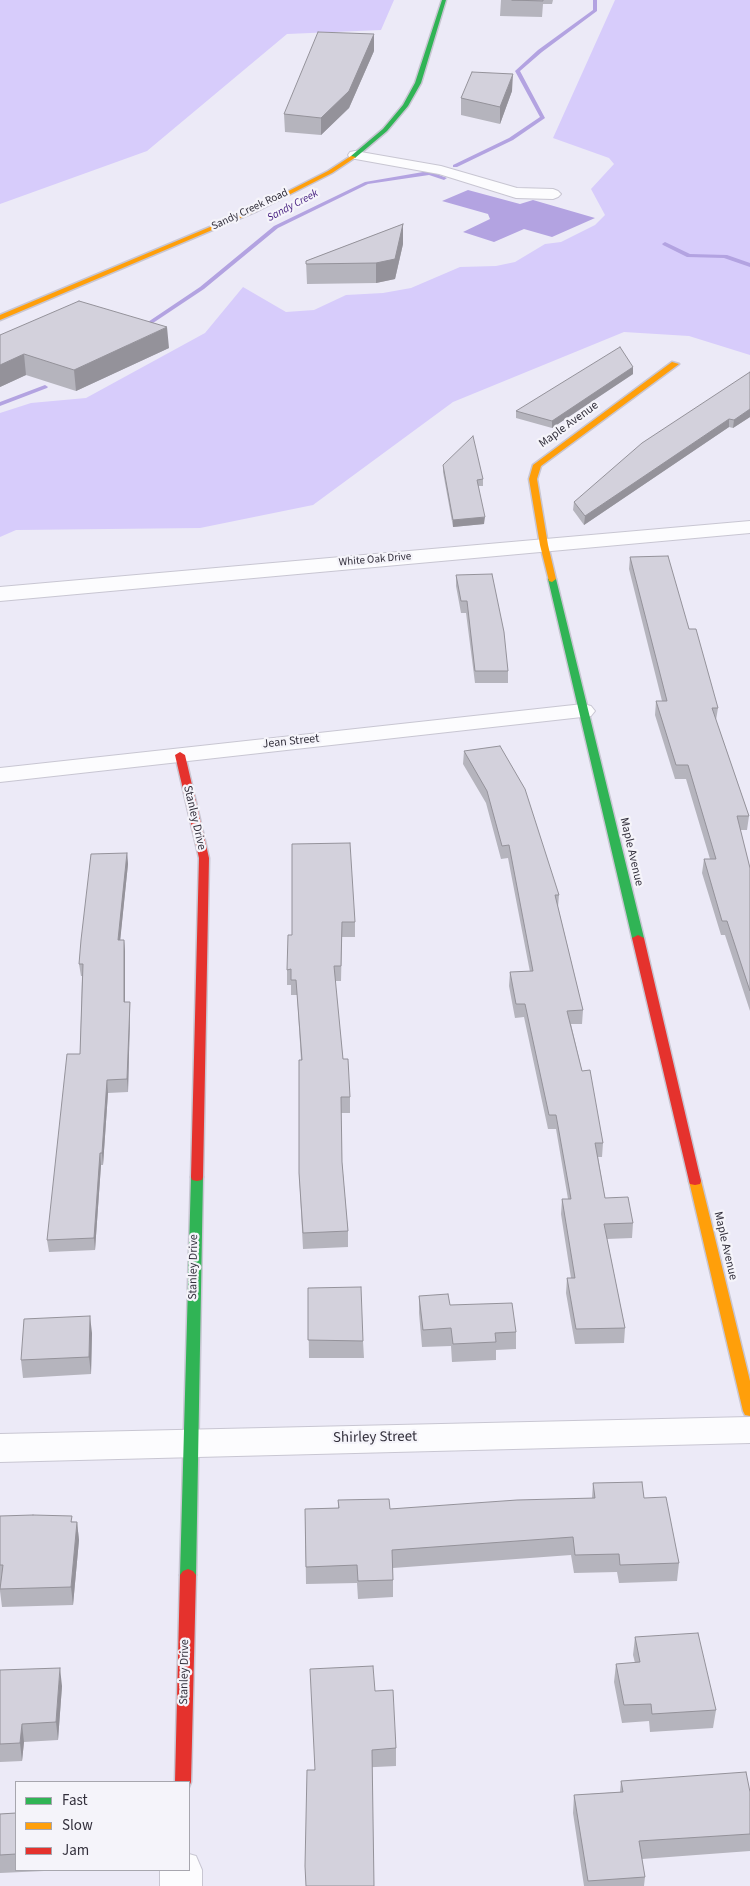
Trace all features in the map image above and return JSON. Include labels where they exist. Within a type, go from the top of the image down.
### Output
[{"type":"street","name":"Sandy Creek Road","points":[[0,318],[255,210],[330,172],[355,155],[385,130],[405,106],[418,83],[444,0]]},
{"type":"street","points":[[355,155],[441,170],[516,193],[553,194]]},
{"type":"street","name":"Maple Avenue","points":[[676,364],[537,465],[533,478],[544,545],[750,1411]]},
{"type":"street","name":"White Oak Drive","points":[[0,594],[750,527]]},
{"type":"street","name":"Jean Street","points":[[0,775],[583,711]]},
{"type":"street","name":"Stanley Drive","points":[[180,755],[204,858],[189,1443],[183,1781]]},
{"type":"street","name":"Shirley Street","points":[[0,1448],[750,1430]]},
{"type":"street","points":[[181,1871],[181,1886]]},
{"type":"shaded area","points":[[0,0],[394,0],[381,30],[287,34],[147,151],[0,204]]},
{"type":"shaded area","points":[[615,0],[750,0],[750,355],[689,336],[624,332],[453,402],[313,505],[200,528],[16,530],[0,537],[0,413],[31,403],[86,398],[205,333],[243,287],[286,312],[314,310],[346,295],[383,293],[411,288],[460,267],[496,266],[515,262],[545,244],[561,242],[595,225],[605,215],[591,189],[614,164],[609,158],[553,138]]},
{"type":"shaded area","points":[[468,190],[520,204],[533,200],[595,218],[552,237],[524,229],[494,242],[463,232],[490,219],[488,214],[442,201]]},
{"type":"building","points":[[318,32],[374,34],[349,91],[321,118],[284,114]]},
{"type":"building","points":[[472,72],[513,74],[500,107],[461,98]]},
{"type":"building","points":[[403,224],[395,259],[376,263],[306,264],[306,261]]},
{"type":"building","points":[[79,301],[167,327],[74,370],[24,354],[0,365],[0,335]]},
{"type":"building","points":[[620,347],[633,367],[552,421],[516,411]]},
{"type":"building","points":[[750,372],[750,409],[734,420],[729,419],[585,516],[574,502],[642,443]]},
{"type":"building","points":[[473,436],[483,479],[477,480],[485,517],[453,520],[443,465]]},
{"type":"building","points":[[668,556],[689,629],[696,629],[718,708],[712,708],[749,816],[737,816],[750,868],[750,991],[727,921],[722,921],[704,859],[716,859],[688,765],[676,765],[656,701],[667,701],[630,557]]},
{"type":"building","points":[[492,574],[504,632],[508,671],[475,671],[467,601],[461,601],[456,575]]},
{"type":"building","points":[[500,746],[525,789],[559,895],[555,895],[583,1010],[567,1011],[582,1071],[590,1070],[603,1143],[595,1143],[605,1198],[628,1197],[633,1223],[604,1224],[625,1328],[576,1329],[567,1278],[575,1278],[562,1199],[571,1199],[556,1115],[549,1115],[525,1004],[516,1004],[510,972],[533,971],[509,845],[502,846],[487,791],[464,751]]},
{"type":"building","points":[[350,843],[355,922],[342,922],[341,966],[334,966],[343,1059],[348,1059],[350,1097],[341,1097],[342,1162],[348,1231],[303,1233],[299,1173],[299,1060],[302,1060],[296,980],[291,980],[291,969],[287,970],[288,935],[292,935],[292,844]]},
{"type":"building","points":[[127,853],[118,940],[124,940],[124,1002],[130,1002],[127,1079],[107,1080],[94,1238],[47,1240],[67,1054],[80,1054],[83,964],[79,964],[91,854]]},
{"type":"building","points":[[361,1287],[363,1341],[308,1340],[308,1288]]},
{"type":"building","points":[[448,1294],[450,1305],[512,1303],[516,1332],[495,1333],[496,1342],[453,1344],[451,1328],[423,1330],[419,1296]]},
{"type":"building","points":[[90,1316],[89,1357],[21,1360],[24,1319]]},
{"type":"building","points":[[642,1482],[644,1498],[666,1497],[679,1563],[620,1565],[619,1554],[575,1555],[573,1537],[392,1550],[393,1580],[358,1581],[357,1565],[306,1567],[305,1509],[339,1508],[338,1500],[389,1499],[390,1509],[517,1500],[595,1498],[593,1483]]},
{"type":"building","points":[[0,1516],[72,1516],[71,1522],[77,1522],[71,1587],[0,1589],[3,1565],[0,1565]]},
{"type":"building","points":[[698,1633],[716,1710],[652,1714],[651,1704],[624,1705],[616,1664],[640,1662],[635,1637]]},
{"type":"building","points":[[373,1666],[375,1691],[393,1690],[396,1748],[372,1750],[374,1886],[306,1886],[307,1770],[315,1770],[310,1669]]},
{"type":"building","points":[[60,1668],[56,1722],[22,1724],[20,1743],[0,1744],[0,1670]]},
{"type":"building","points":[[746,1772],[750,1792],[750,1834],[639,1841],[645,1877],[588,1881],[574,1795],[623,1792],[621,1781]]},
{"type":"building","points":[[15,1813],[15,1854],[0,1855],[0,1814]]},
{"type":"waterway","name":"Sandy Creek","points":[[455,166],[511,139],[543,117],[517,71],[540,51],[595,10],[595,0]]},
{"type":"waterway","name":"Sandy Creek","points":[[139,330],[202,288],[276,227],[367,183],[429,173],[444,178]]},
{"type":"waterway","points":[[665,244],[689,256],[725,256],[750,265]]},
{"type":"waterway","name":"Sandy Creek","points":[[0,404],[45,387]]},
{"type":"traffic: fast","points":[[353,157],[385,130],[405,106],[418,83],[444,0]]},
{"type":"traffic: fast","points":[[552,579],[638,938]]},
{"type":"traffic: fast","points":[[188,1575],[197,1177]]},
{"type":"traffic: slow","points":[[0,318],[255,210],[330,172],[353,157]]},
{"type":"traffic: slow","points":[[552,579],[544,545],[533,479],[537,465],[675,364]]},
{"type":"traffic: slow","points":[[695,1181],[750,1411]]},
{"type":"traffic: jam","points":[[180,755],[204,858],[197,1177]]},
{"type":"traffic: jam","points":[[638,938],[695,1181]]},
{"type":"traffic: jam","points":[[183,1781],[188,1575]]}]
